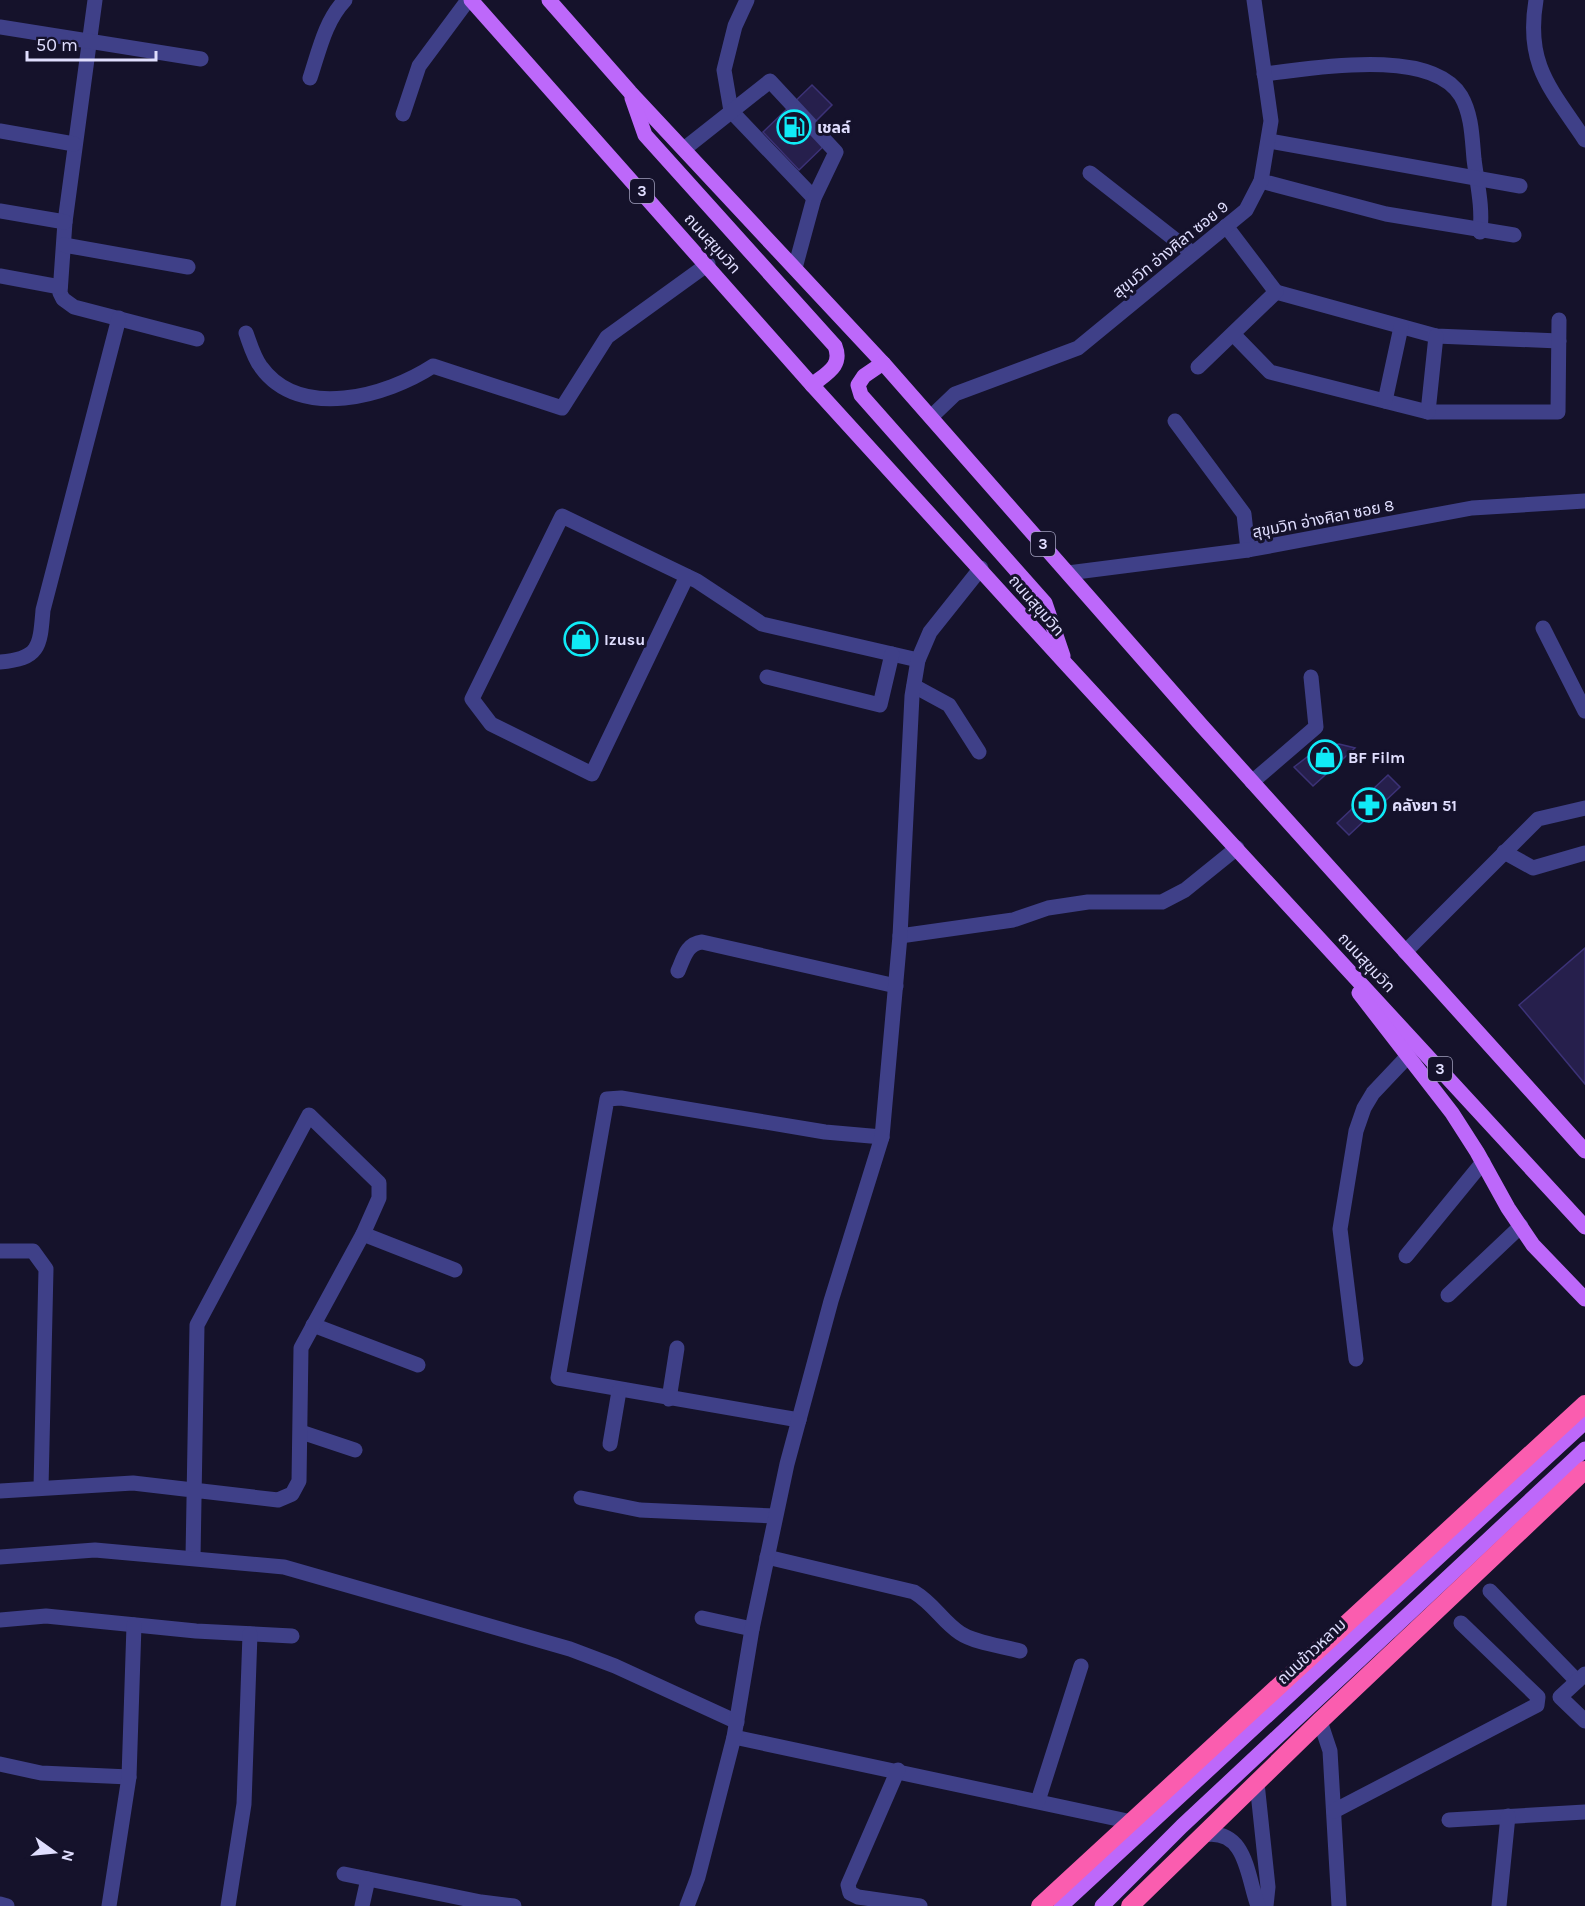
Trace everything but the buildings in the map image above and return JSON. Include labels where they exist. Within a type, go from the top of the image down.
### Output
[{"type":"highway","points":[[1040,1906],[1585,1404]]},
{"type":"highway","points":[[1130,1906],[1320,1721],[1585,1470]]},
{"type":"main road","name":"ถนนสุขุมวิท","points":[[469,0],[708,264],[812,385],[1585,1227]]},
{"type":"main road","name":"3","points":[[549,0],[630,92],[883,363],[1252,782],[1585,1151]]},
{"type":"main road","points":[[630,92],[645,135],[836,346],[839,357],[837,365],[812,385]]},
{"type":"main road","points":[[883,363],[864,376],[858,385],[861,395],[1045,603],[1066,664]]},
{"type":"main road","points":[[1295,911],[1452,1113],[1533,1245],[1585,1299]]},
{"type":"main road","name":"ถนนข้าวหลาม","points":[[1061,1906],[1585,1422]]},
{"type":"main road","points":[[1102,1906],[1182,1826],[1585,1449]]},
{"type":"street","points":[[95,0],[64,222],[60,287],[63,299],[74,307],[197,339]]},
{"type":"street","points":[[310,78],[325,34],[336,10],[345,0]]},
{"type":"street","points":[[403,114],[419,66],[469,0]]},
{"type":"street","points":[[747,0],[735,26],[724,70],[731,111],[814,198]]},
{"type":"street","name":"สุขุมวิท อ่างศิลา ซอย 9","points":[[931,417],[955,394],[1078,348],[1246,210],[1261,181],[1271,121],[1254,0]]},
{"type":"street","points":[[1536,0],[1534,51],[1538,64],[1585,140]]},
{"type":"street","points":[[0,27],[201,59]]},
{"type":"street","points":[[1264,74],[1380,63],[1440,77],[1461,96],[1470,118],[1477,178],[1482,199],[1480,232]]},
{"type":"street","points":[[684,149],[770,81],[836,152],[814,198],[795,268]]},
{"type":"street","points":[[0,131],[74,144]]},
{"type":"street","points":[[1269,141],[1520,186]]},
{"type":"street","points":[[1090,173],[1192,253]]},
{"type":"street","points":[[1261,181],[1386,213],[1480,232],[1514,236]]},
{"type":"street","points":[[0,211],[64,222]]},
{"type":"street","points":[[1226,226],[1276,292],[1436,336],[1559,341]]},
{"type":"street","points":[[64,245],[188,267]]},
{"type":"street","points":[[246,333],[260,367],[279,385],[319,399],[335,400],[370,392],[417,376],[434,366],[562,408],[607,336],[708,264]]},
{"type":"street","points":[[0,276],[60,287]]},
{"type":"street","points":[[1198,368],[1276,292]]},
{"type":"street","points":[[0,662],[20,660],[30,656],[37,645],[43,610],[119,318]]},
{"type":"street","points":[[1234,335],[1270,372],[1428,412],[1558,412],[1559,320]]},
{"type":"street","points":[[1385,401],[1401,327]]},
{"type":"street","points":[[1428,412],[1436,336]]},
{"type":"street","points":[[1175,421],[1244,514],[1248,550]]},
{"type":"street","name":"สุขุมวิท อ่างศิลา ซอย 8","points":[[1068,573],[1248,550],[1472,508],[1585,501]]},
{"type":"street","points":[[687,576],[592,774],[491,724],[472,699],[562,516],[687,576],[762,624],[918,660]]},
{"type":"street","points":[[687,1906],[698,1877],[735,1730],[752,1629],[775,1516],[799,1420],[831,1301],[882,1137],[900,936],[914,686],[918,660],[930,632],[981,568]]},
{"type":"street","points":[[1543,628],[1585,711]]},
{"type":"street","points":[[767,677],[880,705],[892,654]]},
{"type":"street","points":[[1252,782],[1316,727],[1311,677]]},
{"type":"street","points":[[914,686],[949,705],[980,752]]},
{"type":"street","points":[[1405,952],[1538,819],[1585,808]]},
{"type":"street","points":[[900,936],[1013,920],[1048,908],[1088,902],[1162,902],[1185,890],[1237,848]]},
{"type":"street","points":[[1504,852],[1533,868],[1585,853]]},
{"type":"street","points":[[678,972],[688,948],[694,943],[702,942],[896,986]]},
{"type":"street","points":[[1356,1359],[1340,1229],[1356,1131],[1364,1108],[1373,1093],[1408,1056]]},
{"type":"street","points":[[799,1420],[619,1391],[558,1378],[607,1099],[621,1098],[825,1132],[882,1137]]},
{"type":"street","points":[[0,1491],[133,1483],[194,1489],[278,1500],[292,1494],[299,1481],[301,1348],[363,1234],[378,1198],[379,1182],[309,1115],[197,1326],[194,1489],[188,1558]]},
{"type":"street","points":[[1406,1256],[1483,1162]]},
{"type":"street","points":[[1448,1295],[1521,1226]]},
{"type":"street","points":[[363,1234],[454,1270]]},
{"type":"street","points":[[0,1251],[33,1251],[46,1269],[40,1488]]},
{"type":"street","points":[[313,1325],[418,1365]]},
{"type":"street","points":[[669,1399],[677,1348]]},
{"type":"street","points":[[610,1444],[619,1391]]},
{"type":"street","points":[[301,1432],[354,1450]]},
{"type":"street","points":[[581,1497],[640,1510],[775,1516]]},
{"type":"street","points":[[0,1557],[95,1550],[284,1567],[306,1572],[570,1649],[615,1665],[735,1730],[898,1770],[1132,1822]]},
{"type":"street","points":[[767,1557],[914,1592],[930,1602],[949,1625],[963,1635],[1020,1651]]},
{"type":"street","points":[[1490,1591],[1581,1678],[1560,1697],[1585,1721]]},
{"type":"street","points":[[0,1620],[46,1616],[134,1625],[292,1636]]},
{"type":"street","points":[[702,1618],[752,1629]]},
{"type":"street","points":[[1334,1811],[1537,1705],[1538,1697],[1461,1623]]},
{"type":"street","points":[[110,1906],[129,1777],[134,1625]]},
{"type":"street","points":[[228,1906],[244,1804],[250,1634]]},
{"type":"street","points":[[1038,1801],[1081,1666]]},
{"type":"street","points":[[1320,1721],[1330,1751],[1339,1906]]},
{"type":"street","points":[[0,1764],[41,1773],[129,1777]]},
{"type":"street","points":[[898,1770],[848,1885],[850,1893],[858,1897],[920,1906]]},
{"type":"street","points":[[1257,1783],[1269,1887],[1266,1906]]},
{"type":"street","points":[[1449,1821],[1585,1812]]},
{"type":"street","points":[[1499,1906],[1508,1816]]},
{"type":"street","points":[[1204,1834],[1214,1833],[1229,1839],[1243,1852],[1258,1906]]},
{"type":"street","points":[[344,1874],[480,1904],[514,1906]]},
{"type":"street","points":[[362,1906],[368,1879]]},
{"type":"street","points":[[0,1904],[7,1906]]},
{"type":"place","name":"เชลล์","points":[[794,127]]},
{"type":"place","name":"Izusu","points":[[581,639]]},
{"type":"place","name":"BF Film","points":[[1325,757]]},
{"type":"place","name":"คลังยา 51","points":[[1369,805]]}]
